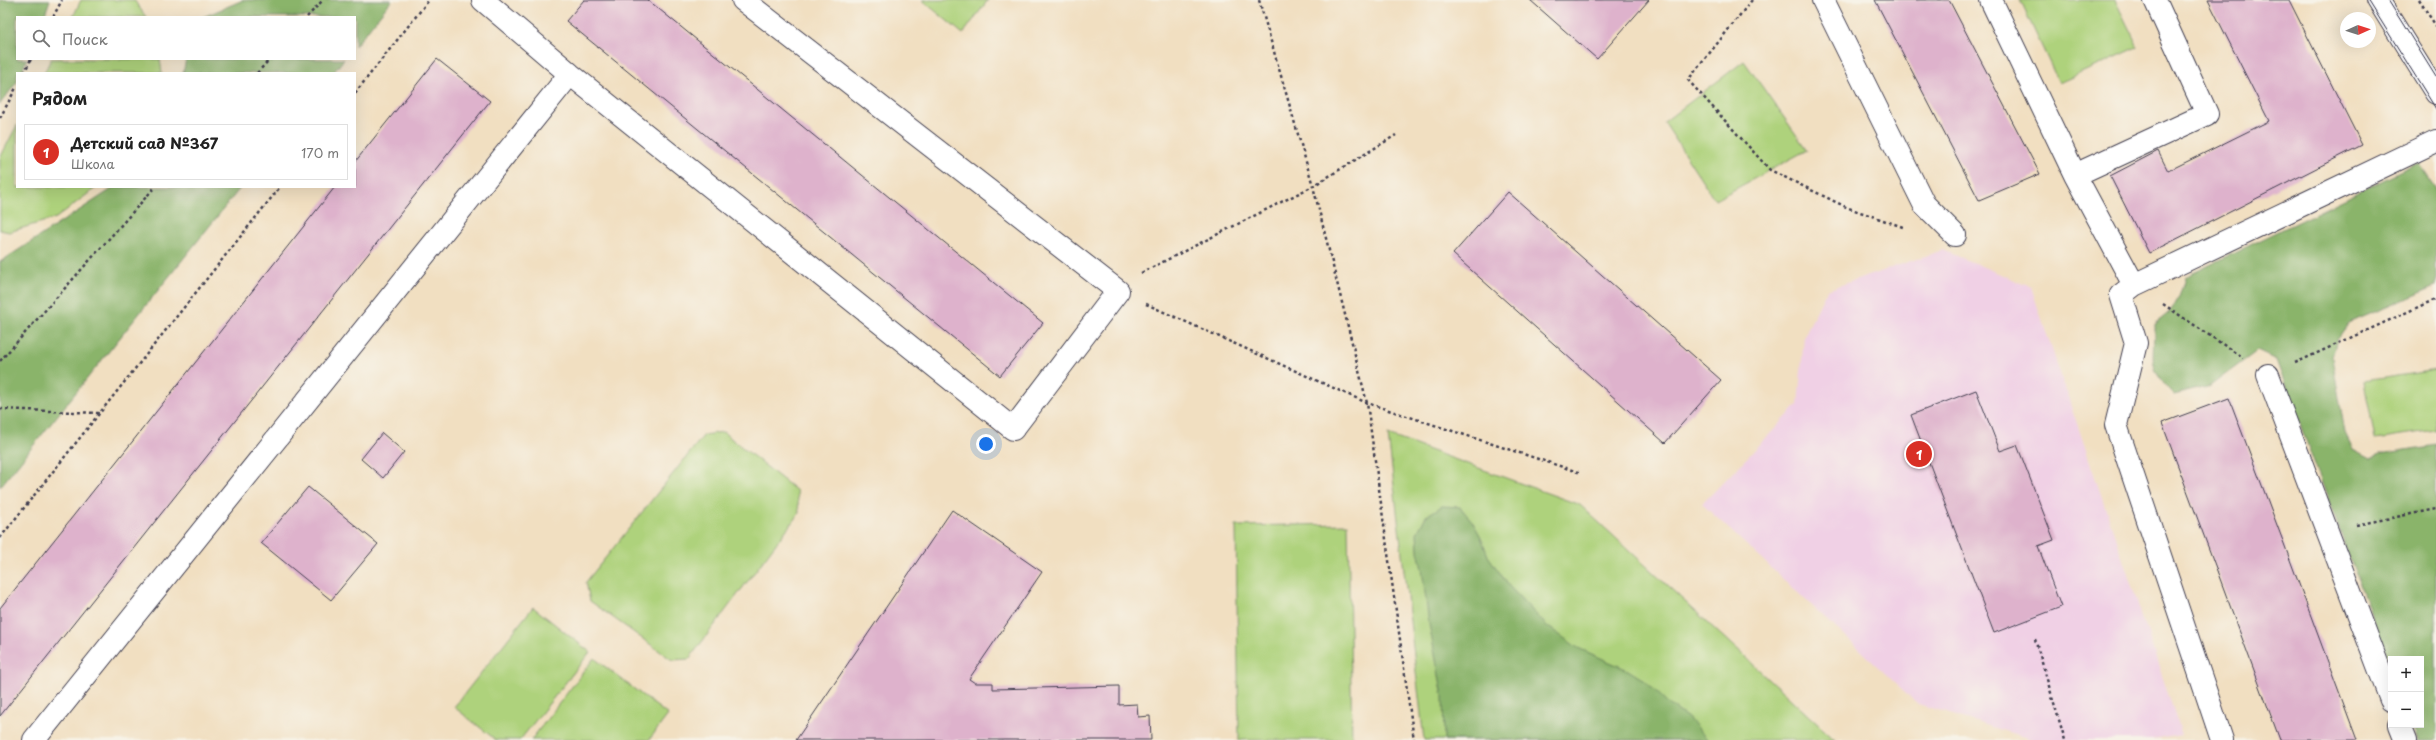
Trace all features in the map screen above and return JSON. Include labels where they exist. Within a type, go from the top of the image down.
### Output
[{"type":"street","points":[[483,0],[570,74],[1013,429],[1118,291],[743,0]]},
{"type":"street","points":[[1823,0],[1924,204],[1955,235]]},
{"type":"street","points":[[1991,0],[2075,174],[2134,285]]},
{"type":"street","points":[[2075,174],[2207,114],[2155,0]]},
{"type":"street","points":[[2378,0],[2436,93]]},
{"type":"street","points":[[34,740],[570,74]]},
{"type":"street","points":[[2222,740],[2116,425],[2136,343],[2121,295],[2134,285],[2436,140]]},
{"type":"street","points":[[2268,375],[2388,692]]},
{"type":"street","points":[[2401,728],[2406,740]]},
{"type":"path","points":[[54,16],[62,0]]},
{"type":"path","points":[[308,16],[322,0]]},
{"type":"path","points":[[356,92],[429,0]]},
{"type":"path","points":[[1259,0],[1314,186],[1367,403],[1414,740]]},
{"type":"path","points":[[1752,0],[1688,80],[1770,170],[1846,207],[1905,228]]},
{"type":"path","points":[[2419,0],[2436,26]]},
{"type":"path","points":[[24,72],[30,60]]},
{"type":"path","points":[[258,72],[269,60]]},
{"type":"path","points":[[0,118],[16,88]]},
{"type":"path","points":[[1396,135],[1314,186],[1130,279],[1118,291],[1367,403],[1581,473]]},
{"type":"path","points":[[0,361],[154,188]]},
{"type":"path","points":[[0,538],[279,188]]},
{"type":"path","points":[[2134,285],[2268,375],[2436,299]]},
{"type":"path","points":[[0,409],[100,413]]},
{"type":"path","points":[[2327,531],[2436,509]]},
{"type":"path","points":[[2035,638],[2065,740]]},
{"type":"shaded area","points":[[1943,250],[2031,287],[2182,735],[2152,740],[2034,740],[1918,704],[1702,504],[1798,405],[1804,336],[1827,290]]},
{"type":"green space","points":[[0,0],[50,0],[44,16],[16,16],[16,60],[27,60],[21,72],[16,72],[16,83],[0,104]]},
{"type":"green space","points":[[81,0],[134,0],[145,16],[73,16]]},
{"type":"green space","points":[[243,0],[392,0],[356,45],[356,16],[205,16]]},
{"type":"green space","points":[[922,0],[988,0],[963,34]]},
{"type":"green space","points":[[2020,0],[2115,0],[2138,47],[2059,83]]},
{"type":"green space","points":[[50,60],[160,60],[162,72],[44,72]]},
{"type":"green space","points":[[186,60],[343,60],[334,72],[183,72]]},
{"type":"green space","points":[[1744,61],[1807,150],[1715,200],[1664,122]]},
{"type":"green space","points":[[16,127],[16,188],[96,188],[56,218],[9,232],[0,230],[0,158]]},
{"type":"green space","points":[[2418,163],[2436,189],[2436,286],[2349,323],[2337,339],[2332,357],[2345,433],[2353,449],[2370,458],[2381,454],[2436,445],[2436,740],[2418,740],[2413,728],[2424,728],[2424,656],[2388,656],[2388,660],[2276,360],[2257,351],[2210,386],[2174,395],[2165,385],[2155,369],[2153,354],[2154,324],[2167,314],[2175,304],[2181,292],[2185,277]]},
{"type":"green space","points":[[113,188],[240,188],[0,487],[0,262]]},
{"type":"green space","points":[[2436,370],[2436,430],[2375,439],[2364,381]]},
{"type":"green space","points":[[723,432],[797,491],[799,513],[689,659],[672,660],[590,601],[586,582],[704,435]]},
{"type":"green space","points":[[1388,435],[1580,505],[1835,740],[1424,740]]},
{"type":"green space","points":[[1442,506],[1460,507],[1472,521],[1481,537],[1488,556],[1509,586],[1547,626],[1578,648],[1628,670],[1644,680],[1671,706],[1688,718],[1708,740],[1444,740],[1443,696],[1429,624],[1422,569],[1418,551],[1417,533],[1426,516]]},
{"type":"green space","points":[[1348,524],[1352,740],[1239,740],[1236,526]]},
{"type":"green space","points":[[533,607],[590,652],[520,740],[496,740],[454,707]]},
{"type":"green space","points":[[594,658],[668,715],[649,740],[531,740]]},
{"type":"building","points":[[584,0],[648,0],[1043,323],[1000,376],[566,21]]},
{"type":"building","points":[[1530,0],[1649,0],[1597,59]]},
{"type":"building","points":[[1875,0],[1949,0],[2040,174],[1979,200]]},
{"type":"building","points":[[2208,0],[2289,0],[2362,145],[2149,253],[2110,176],[2158,151],[2168,171],[2269,121]]},
{"type":"building","points":[[437,59],[490,101],[0,716],[0,608],[334,188],[356,188],[356,161]]},
{"type":"building","points":[[1508,192],[1721,380],[1665,443],[1453,254]]},
{"type":"building","points":[[1976,390],[2000,451],[2017,445],[2054,540],[2038,546],[2061,607],[1994,633],[1911,415]]},
{"type":"building","points":[[2229,398],[2357,740],[2280,740],[2162,423]]},
{"type":"building","points":[[382,433],[404,452],[383,478],[361,459]]},
{"type":"building","points":[[308,487],[378,544],[331,600],[261,543]]},
{"type":"building","points":[[952,510],[1042,572],[969,679],[975,683],[993,683],[993,689],[1119,686],[1119,705],[1137,704],[1138,717],[1150,716],[1151,740],[796,740]]},
{"type":"tram line","points":[[2368,0],[2436,109]]},
{"type":"tram line","points":[[2388,0],[2436,77]]},
{"type":"place","name":"Детский сад №367","points":[[1919,454]]}]
